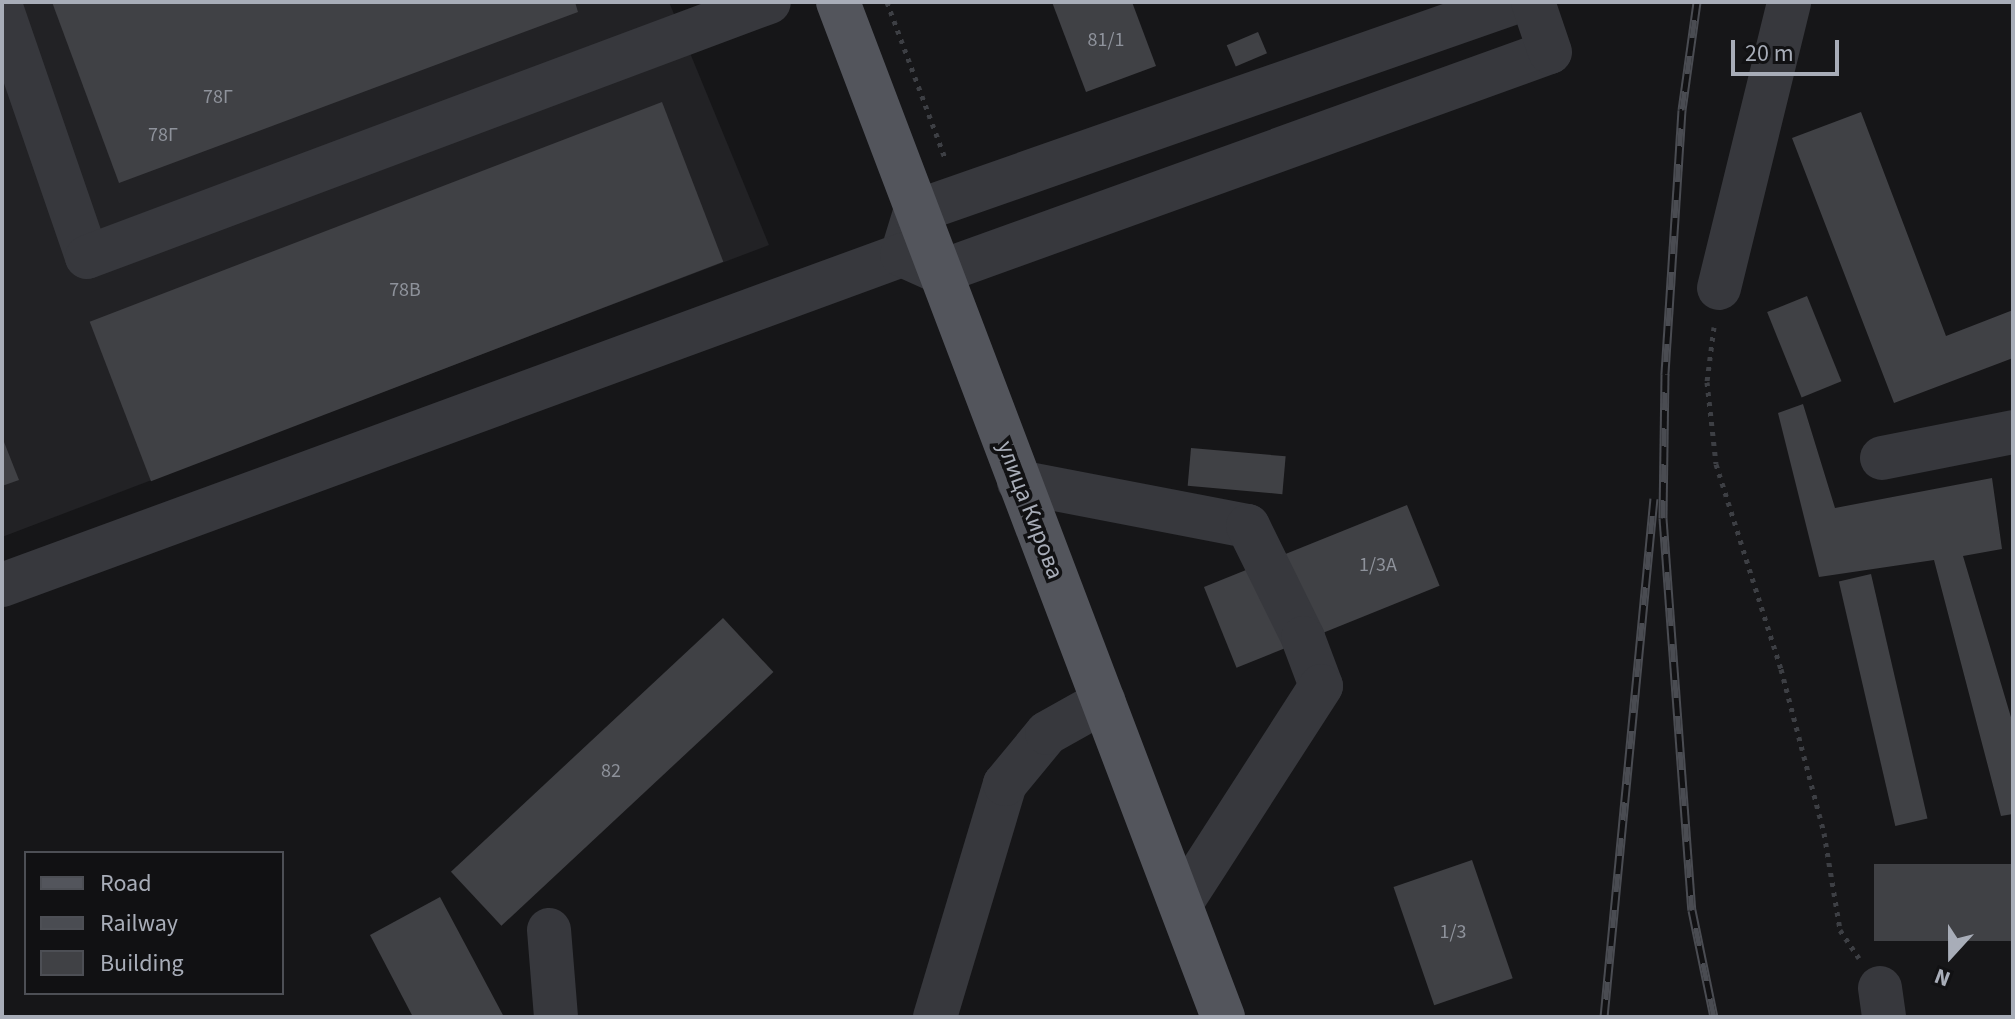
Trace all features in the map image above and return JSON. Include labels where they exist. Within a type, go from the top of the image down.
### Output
[{"type":"main road","name":"улица Кирова","points":[[838,2],[915,212],[921,264],[1019,482],[1183,900],[1223,1017]]},
{"type":"street","points":[[2,10],[87,257],[769,2]]},
{"type":"street","points":[[915,212],[1515,2]]},
{"type":"street","points":[[2,585],[921,264],[1550,52],[1533,2]]},
{"type":"street","points":[[1719,288],[1789,2]]},
{"type":"street","points":[[1882,458],[2013,432]]},
{"type":"street","points":[[1019,482],[1248,526],[1303,638],[1321,686],[1183,900]]},
{"type":"street","points":[[935,1017],[1005,784],[1047,733],[1104,701]]},
{"type":"street","points":[[549,930],[556,1017]]},
{"type":"path","points":[[887,2],[959,195]]},
{"type":"path","points":[[1719,288],[1707,382],[1716,464],[1789,699],[1824,833],[1840,930],[1882,1003]]},
{"type":"shaded area","points":[[2,2],[669,2],[769,245],[2,537]]},
{"type":"building","points":[[52,2],[575,2],[578,12],[119,183]]},
{"type":"building","points":[[1052,2],[1132,2],[1156,66],[1086,92]]},
{"type":"building","points":[[1258,32],[1267,53],[1236,66],[1227,45]]},
{"type":"building","points":[[662,102],[723,262],[151,481],[90,322]]},
{"type":"building","points":[[1861,112],[1946,336],[2013,310],[2013,358],[1894,403],[1792,138]]},
{"type":"building","points":[[1807,296],[1841,381],[1802,397],[1767,312]]},
{"type":"building","points":[[1803,404],[1835,508],[1992,478],[2002,549],[1963,556],[2013,724],[2013,814],[2001,816],[1934,560],[1819,577],[1778,413]]},
{"type":"building","points":[[2,437],[19,480],[2,486]]},
{"type":"building","points":[[1191,448],[1286,456],[1282,494],[1188,486]]},
{"type":"building","points":[[1407,505],[1440,586],[1237,668],[1204,587]]},
{"type":"building","points":[[1871,574],[1927,819],[1895,826],[1839,581]]},
{"type":"building","points":[[723,618],[773,672],[501,926],[451,872]]},
{"type":"building","points":[[1472,860],[1513,978],[1434,1005],[1394,887]]},
{"type":"building","points":[[1874,864],[2013,864],[2013,941],[1874,941]]},
{"type":"building","points":[[440,897],[504,1017],[413,1017],[370,935]]},
{"type":"railway","points":[[1697,2],[1682,110],[1665,374],[1663,518],[1692,910],[1714,1017]]},
{"type":"railway","points":[[1604,1017],[1654,498]]}]
